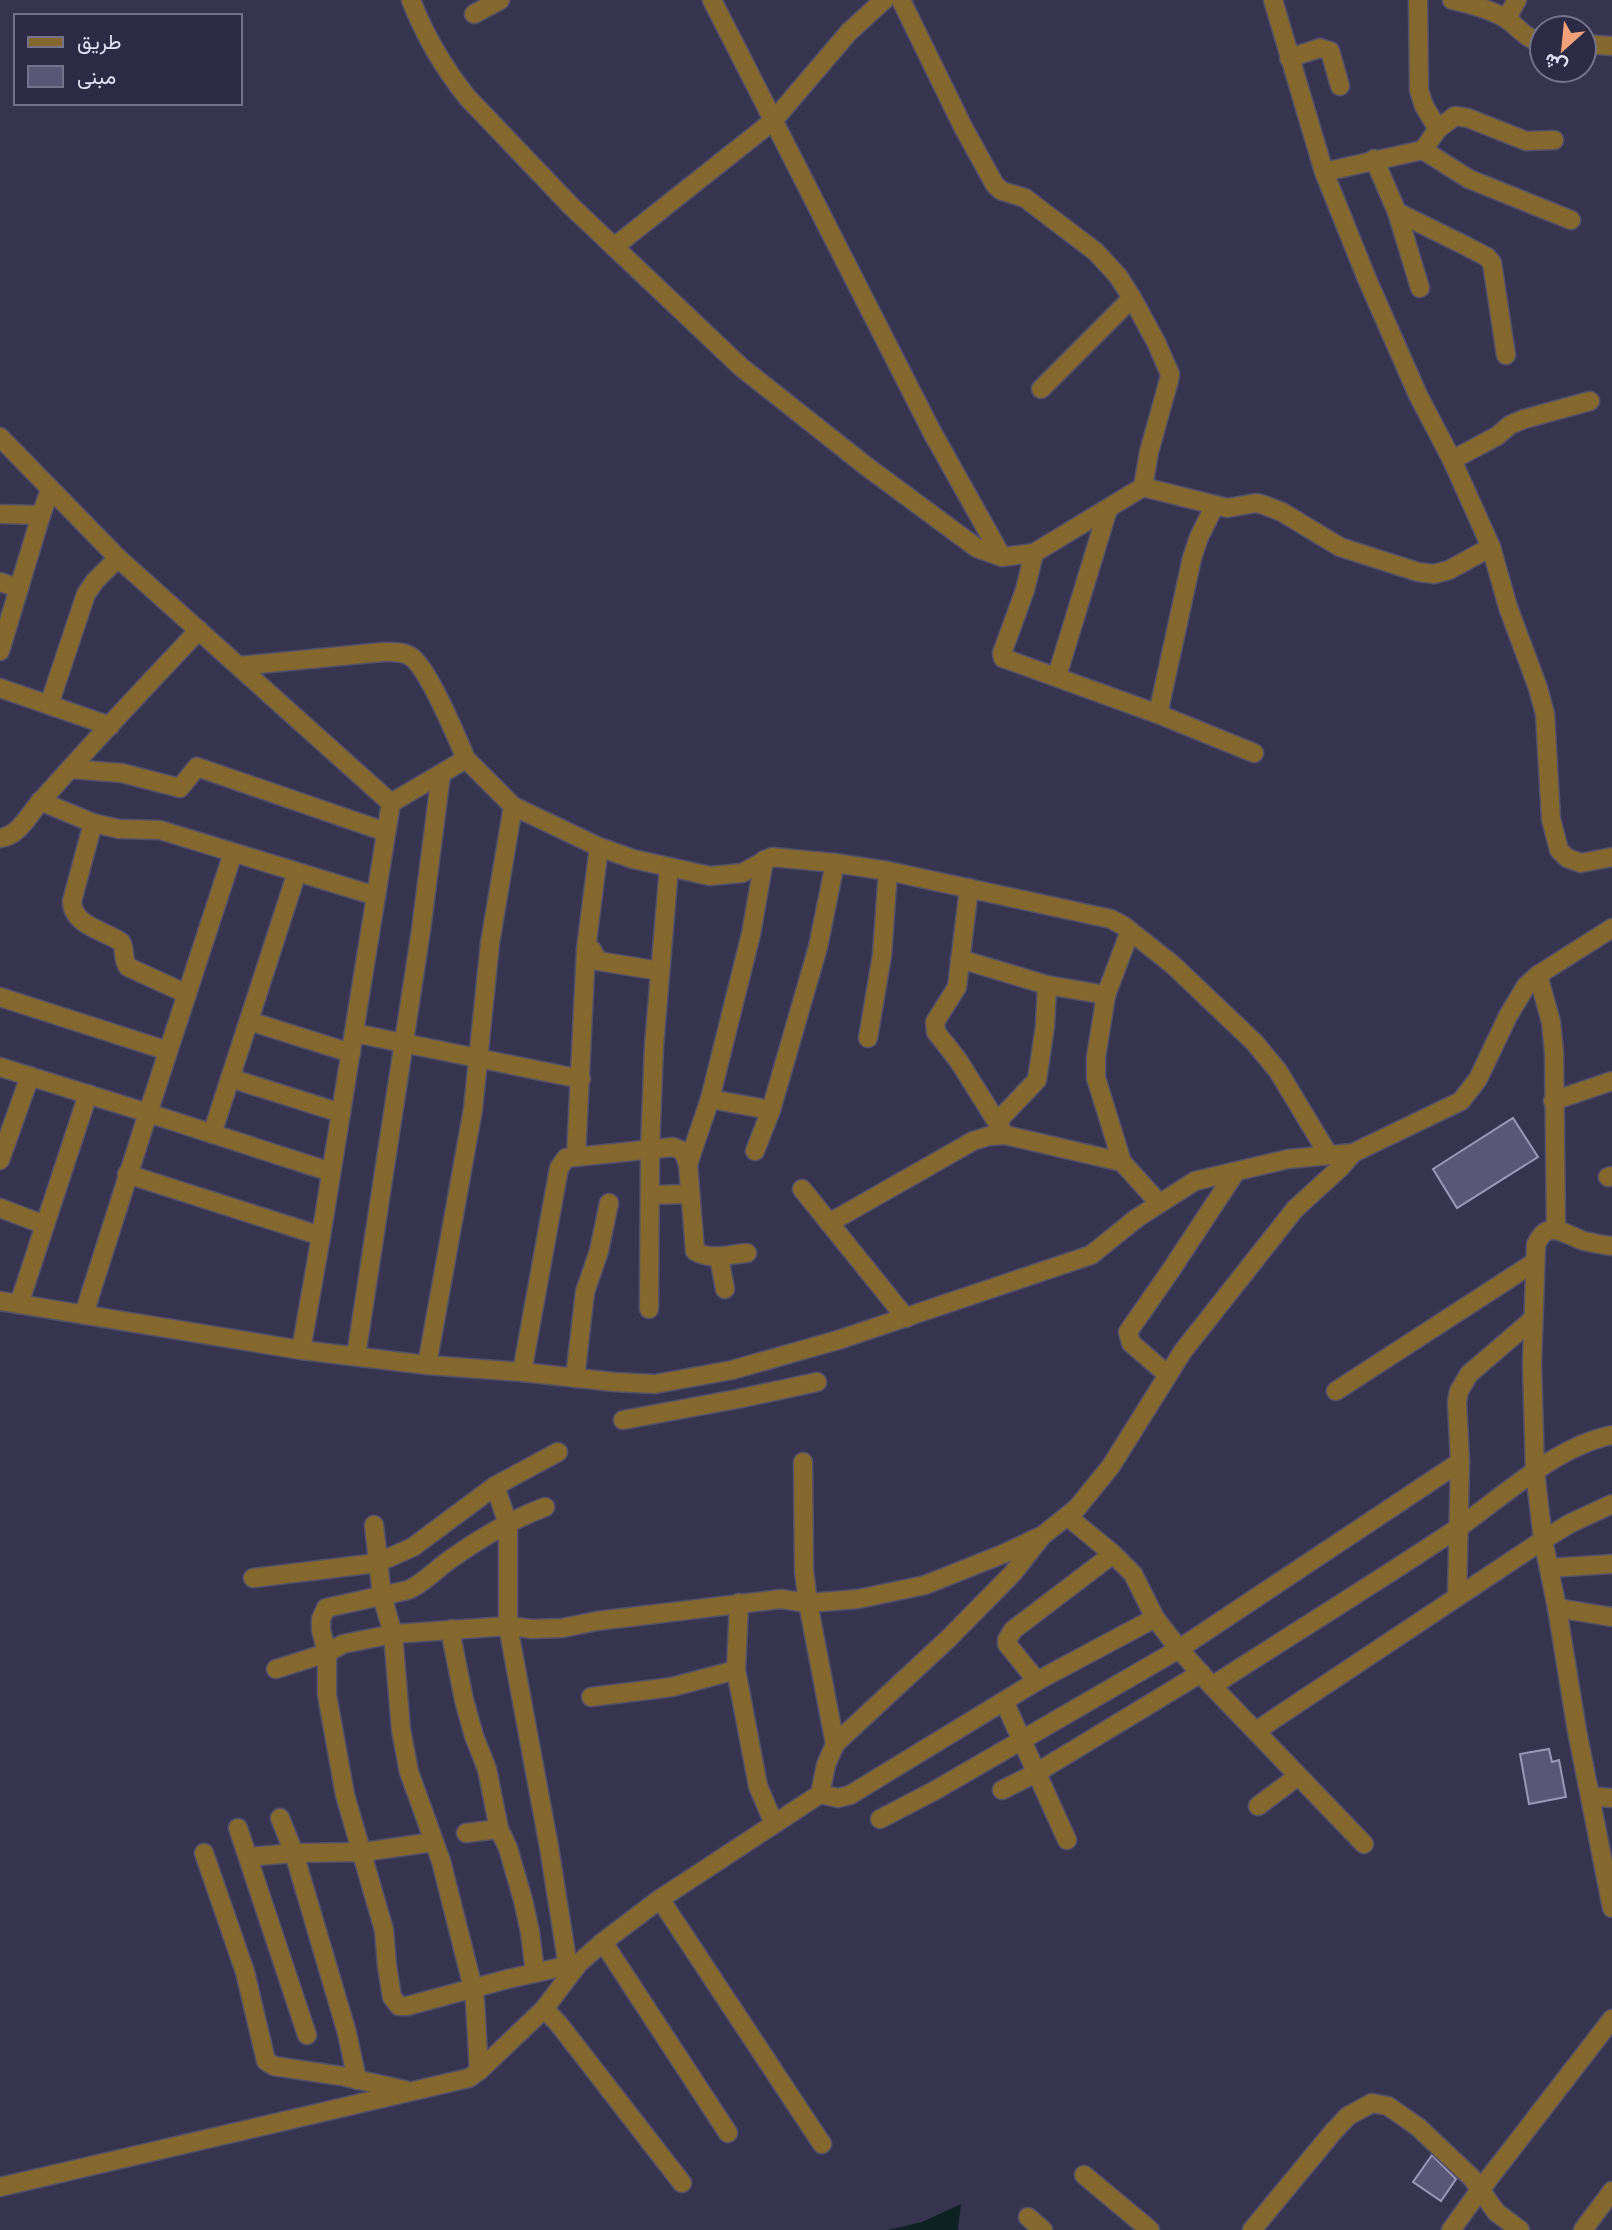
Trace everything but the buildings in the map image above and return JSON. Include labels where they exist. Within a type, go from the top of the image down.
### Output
[{"type":"street","points":[[411,0],[456,84],[614,247],[741,367],[817,428],[984,552],[1002,557],[1034,553],[1143,487],[1230,508],[1256,503],[1264,505],[1282,512],[1340,547],[1426,574],[1449,570],[1491,547]]},
{"type":"street","points":[[474,15],[500,0]]},
{"type":"street","points":[[712,0],[932,432],[1002,557]]},
{"type":"street","points":[[614,247],[773,121],[849,33],[884,0]]},
{"type":"street","points":[[901,0],[963,127],[995,185],[1002,191],[1026,198],[1096,251],[1118,276],[1156,342],[1170,374],[1149,452],[1143,487]]},
{"type":"street","points":[[1273,0],[1324,172],[1413,384],[1452,460],[1491,547],[1508,607],[1545,714],[1551,819],[1559,850],[1567,858],[1581,863],[1612,858]]},
{"type":"street","points":[[1418,0],[1419,90],[1424,106],[1438,130]]},
{"type":"street","points":[[1452,0],[1479,7],[1506,19],[1528,37]]},
{"type":"street","points":[[1506,19],[1517,0]]},
{"type":"street","points":[[1289,58],[1320,48],[1330,51],[1340,86]]},
{"type":"street","points":[[1423,150],[1451,118],[1461,117],[1526,141],[1554,140]]},
{"type":"street","points":[[1324,172],[1423,150],[1469,179],[1571,220]]},
{"type":"street","points":[[1374,159],[1397,212],[1420,288]]},
{"type":"street","points":[[1397,212],[1490,261],[1506,355]]},
{"type":"street","points":[[1041,389],[1132,298]]},
{"type":"street","points":[[1452,460],[1524,419],[1590,401]]},
{"type":"street","points":[[0,437],[118,558],[391,803]]},
{"type":"street","points":[[0,651],[50,491]]},
{"type":"street","points":[[1158,714],[1192,558],[1215,505]]},
{"type":"street","points":[[1057,676],[1108,509]]},
{"type":"street","points":[[0,514],[41,515]]},
{"type":"street","points":[[1034,553],[1025,590],[1002,656],[1009,661],[1057,676],[1254,753]]},
{"type":"street","points":[[49,705],[86,594],[118,558]]},
{"type":"street","points":[[0,582],[19,588]]},
{"type":"street","points":[[0,838],[15,833],[40,801],[198,630]]},
{"type":"street","points":[[239,666],[383,652],[408,655],[423,671],[466,760],[513,806],[633,859],[710,876],[750,870],[775,856],[835,863],[888,871],[1102,916],[1118,922],[1173,965],[1255,1043],[1278,1071],[1328,1154]]},
{"type":"street","points":[[0,688],[110,726]]},
{"type":"street","points":[[391,803],[466,760]]},
{"type":"street","points":[[70,769],[122,773],[180,788],[197,766],[386,832]]},
{"type":"street","points":[[356,1356],[404,1044],[441,774]]},
{"type":"street","points":[[40,801],[93,823],[118,829],[160,830],[376,896]]},
{"type":"street","points":[[301,1350],[391,803]]},
{"type":"street","points":[[427,1365],[473,1110],[490,943],[513,806]]},
{"type":"street","points":[[93,823],[72,909],[78,919],[121,942],[128,967],[187,994]]},
{"type":"street","points":[[576,1157],[586,949],[599,846]]},
{"type":"street","points":[[84,1314],[127,1174],[233,853]]},
{"type":"street","points":[[688,1164],[710,1099],[751,934],[764,860]]},
{"type":"street","points":[[755,1151],[771,1110],[818,947],[835,863]]},
{"type":"street","points":[[649,1309],[654,1046],[670,867]]},
{"type":"street","points":[[868,1038],[882,954],[888,871]]},
{"type":"street","points":[[212,1134],[297,872]]},
{"type":"street","points":[[969,888],[957,987],[934,1022],[936,1032],[958,1060],[1001,1129],[1122,1162]]},
{"type":"street","points":[[0,1301],[301,1350],[427,1365],[655,1384],[732,1370],[906,1318],[1091,1255],[1137,1218],[1195,1181],[1287,1159],[1353,1153],[1461,1101],[1478,1079],[1508,1016],[1526,986],[1538,975],[1612,928]]},
{"type":"street","points":[[1130,931],[1106,995],[1096,1057],[1096,1078],[1122,1162],[1159,1203]]},
{"type":"street","points":[[586,949],[592,950],[598,961],[660,971]]},
{"type":"street","points":[[960,959],[1047,985],[1106,995]]},
{"type":"street","points":[[1538,975],[1551,1022],[1554,1052],[1556,1229]]},
{"type":"street","points":[[829,1223],[973,1141],[1001,1129],[1037,1080],[1045,1026],[1047,985]]},
{"type":"street","points":[[0,997],[168,1051]]},
{"type":"street","points":[[248,1021],[351,1053]]},
{"type":"street","points":[[354,1033],[581,1079]]},
{"type":"street","points":[[0,1067],[331,1172]]},
{"type":"street","points":[[0,1160],[30,1076]]},
{"type":"street","points":[[230,1078],[341,1113]]},
{"type":"street","points":[[1553,1101],[1612,1081]]},
{"type":"street","points":[[19,1304],[88,1094]]},
{"type":"street","points":[[710,1099],[771,1110]]},
{"type":"street","points":[[522,1372],[559,1168],[566,1158],[673,1147],[683,1151],[688,1164],[695,1251],[719,1257],[747,1253]]},
{"type":"street","points":[[0,2187],[469,2078],[479,2071],[544,2009],[573,1965],[660,1899],[820,1794],[835,1744],[948,1639],[1013,1573],[1042,1536],[1077,1508],[1111,1466],[1182,1351],[1295,1209],[1353,1153]]},
{"type":"street","points":[[1168,1376],[1131,1343],[1128,1332],[1235,1173]]},
{"type":"street","points":[[127,1174],[321,1236]]},
{"type":"street","points":[[802,1189],[906,1318]]},
{"type":"street","points":[[650,1195],[690,1194]]},
{"type":"street","points":[[575,1378],[585,1292],[599,1251],[609,1203]]},
{"type":"street","points":[[0,1208],[45,1225]]},
{"type":"street","points":[[1612,1247],[1585,1241],[1556,1229],[1546,1231],[1540,1236],[1536,1245],[1532,1364],[1535,1471],[1543,1540],[1558,1608],[1577,1731],[1612,1908]]},
{"type":"street","points":[[719,1257],[725,1289]]},
{"type":"street","points":[[1336,1391],[1535,1262]]},
{"type":"street","points":[[1457,1597],[1460,1462],[1457,1402],[1463,1382],[1469,1374],[1533,1319]]},
{"type":"street","points":[[732,1370],[737,1399]]},
{"type":"street","points":[[623,1420],[817,1382]]},
{"type":"street","points":[[1002,1790],[1206,1680],[1460,1527],[1535,1471],[1583,1444],[1612,1435]]},
{"type":"street","points":[[253,1578],[377,1563],[412,1547],[495,1486],[558,1452]]},
{"type":"street","points":[[803,1462],[804,1571],[835,1744]]},
{"type":"street","points":[[880,1819],[934,1791],[1179,1649],[1460,1462]]},
{"type":"street","points":[[495,1486],[508,1524],[508,1626],[527,1737],[573,1965]]},
{"type":"street","points":[[1256,1731],[1543,1540],[1569,1524],[1612,1504]]},
{"type":"street","points":[[545,1507],[508,1524],[447,1562],[418,1586],[326,1608],[321,1619],[321,1630],[327,1653],[327,1695],[345,1795],[384,1930],[387,1966],[396,2003],[399,2006],[407,2006],[573,1965]]},
{"type":"street","points":[[1066,1516],[1114,1554],[1133,1573],[1155,1618],[1179,1649],[1364,1844]]},
{"type":"street","points":[[374,1525],[382,1596],[393,1634],[401,1730],[409,1772],[441,1861],[473,1988],[479,2071]]},
{"type":"street","points":[[276,1669],[327,1653],[343,1644],[393,1634],[508,1626],[532,1629],[562,1628],[739,1603],[781,1599],[808,1603],[858,1599],[925,1585],[1042,1536]]},
{"type":"street","points":[[1037,1681],[1007,1644],[1009,1636],[1013,1630],[1114,1554]]},
{"type":"street","points":[[1549,1568],[1612,1564]]},
{"type":"street","points":[[739,1603],[736,1670],[758,1786],[774,1825]]},
{"type":"street","points":[[1558,1608],[1612,1617]]},
{"type":"street","points":[[820,1794],[838,1798],[850,1795],[1037,1681],[1155,1618]]},
{"type":"street","points":[[452,1629],[452,1644],[464,1700],[487,1769],[499,1829],[508,1848],[523,1900],[535,1973]]},
{"type":"street","points":[[592,1697],[672,1687],[736,1670]]},
{"type":"street","points":[[1003,1701],[1067,1840]]},
{"type":"street","points":[[1258,1807],[1298,1776]]},
{"type":"street","points":[[1590,1796],[1612,1798]]},
{"type":"street","points":[[280,1818],[294,1853],[347,2033],[357,2080]]},
{"type":"street","points":[[238,1828],[307,2035]]},
{"type":"street","points":[[466,1833],[499,1829]]},
{"type":"street","points":[[248,1857],[363,1852],[434,1842]]},
{"type":"street","points":[[204,1853],[245,1972],[266,2061],[274,2066],[409,2091]]},
{"type":"street","points":[[660,1899],[822,2144]]},
{"type":"street","points":[[603,1942],[728,2133]]},
{"type":"street","points":[[544,2009],[558,2023],[682,2183]]},
{"type":"street","points":[[1451,2230],[1612,2020]]},
{"type":"street","points":[[1258,2228],[1333,2132],[1348,2116],[1372,2103],[1388,2106],[1418,2127],[1462,2168],[1496,2212],[1520,2230]]},
{"type":"street","points":[[1084,2175],[1150,2230]]},
{"type":"street","points":[[1583,2230],[1612,2191]]},
{"type":"street","points":[[1028,2217],[1043,2230]]},
{"type":"shaded area","points":[[961,2204],[958,2230],[888,2230],[922,2222]]}]
